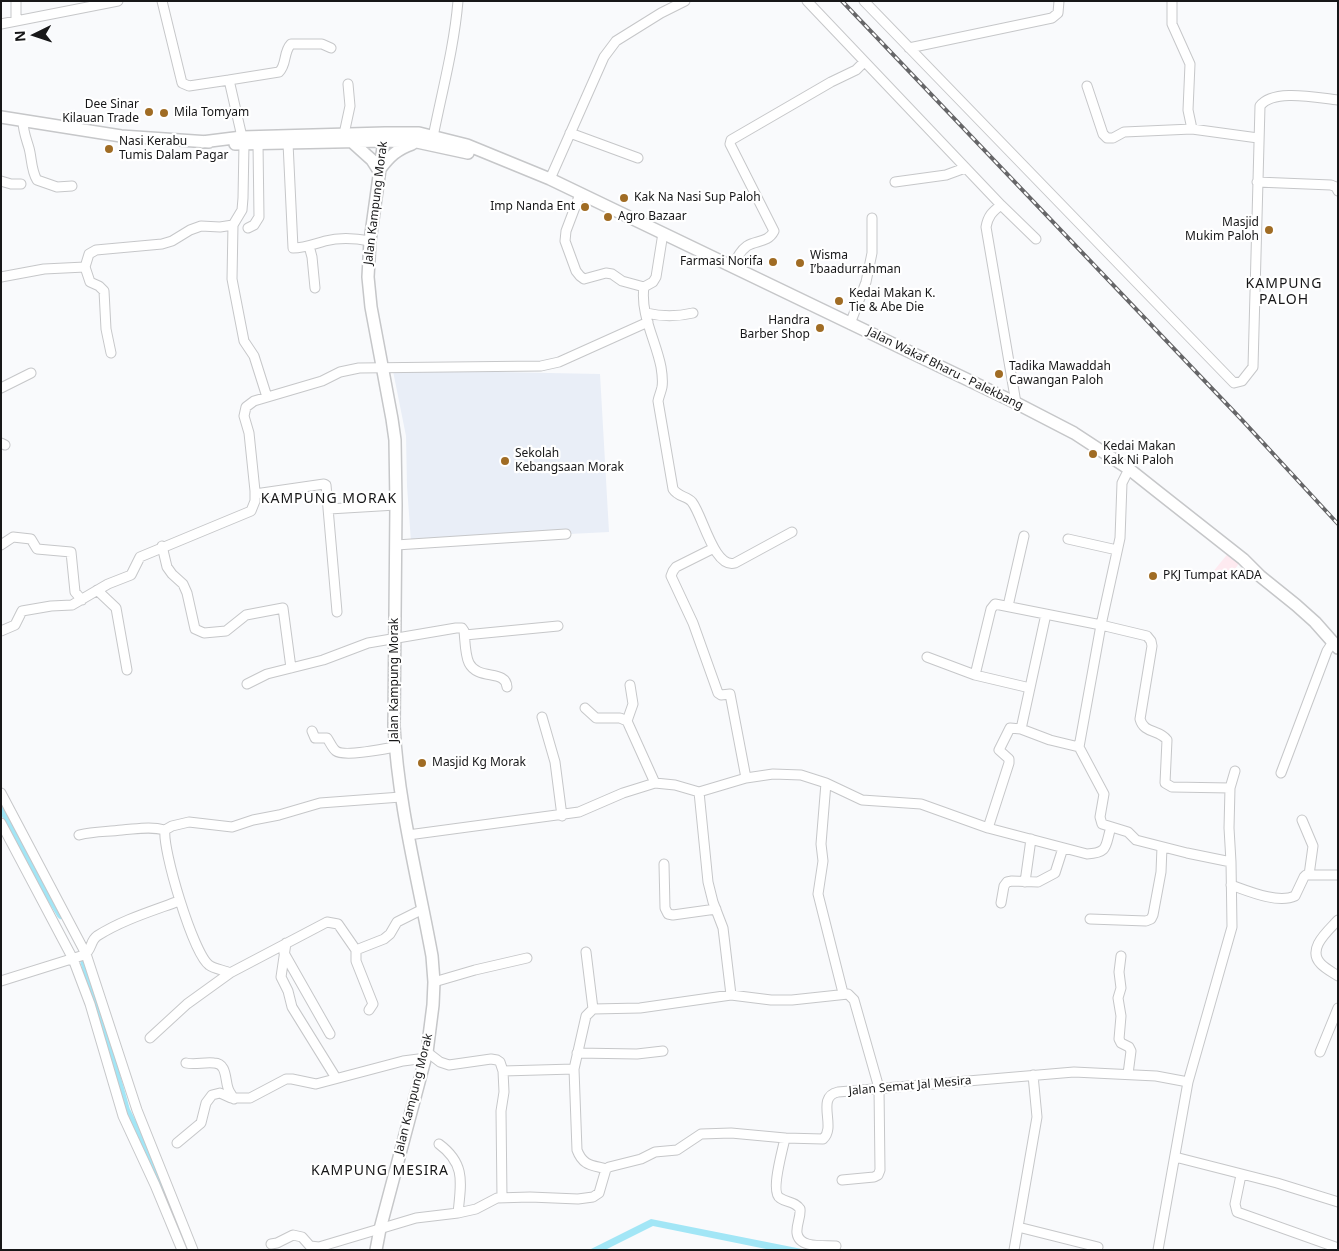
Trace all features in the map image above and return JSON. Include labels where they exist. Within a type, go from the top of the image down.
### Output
[{"type":"main road","name":"Jalan Wakaf Bharu - Palekbang","points":[[1,118],[121,136],[202,142],[384,137],[419,134],[432,140],[506,162],[550,179],[1016,403],[1074,433],[1129,470],[1243,559],[1260,576],[1296,605],[1335,645]]},
{"type":"main road","name":"Jalan Wakaf Bharu - Palekbang","points":[[384,137],[417,142],[432,140]]},
{"type":"main road","name":"Jalan Kampung Morak","points":[[376,1250],[426,1055],[434,982],[432,956],[401,796],[395,747],[395,440],[369,291],[370,241],[384,137]]},
{"type":"main road","name":"Jalan Wakaf Bharu - Palekbang","points":[[243,140],[258,144],[348,138]]},
{"type":"main road","points":[[348,138],[372,160],[379,171],[388,157],[402,148],[417,142]]},
{"type":"street","points":[[16,1],[16,22]]},
{"type":"street","points":[[1,24],[118,1]]},
{"type":"street","points":[[162,1],[182,83],[189,86],[279,72],[283,69],[287,48],[290,44],[322,44],[331,48]]},
{"type":"street","points":[[432,140],[458,1]]},
{"type":"street","points":[[550,179],[604,56],[616,41],[661,13],[685,1]]},
{"type":"street","points":[[807,1],[965,168],[1036,238]]},
{"type":"street","points":[[864,1],[1232,382],[1237,384],[1242,381],[1253,367],[1259,110],[1266,100],[1292,95],[1338,100]]},
{"type":"street","points":[[909,48],[1052,18],[1058,13],[1059,1]]},
{"type":"street","points":[[1172,1],[1172,24],[1190,64],[1188,110],[1192,129]]},
{"type":"street","points":[[733,266],[741,251],[747,246],[767,240],[772,237],[774,232],[773,226],[730,144],[731,140],[830,82],[856,70],[864,62]]},
{"type":"street","points":[[229,80],[243,140],[243,204],[242,210],[232,225],[232,279],[244,341],[254,356],[267,397]]},
{"type":"street","points":[[348,84],[350,106],[348,138]]},
{"type":"street","points":[[1087,86],[1107,138],[1113,138],[1125,132],[1192,129],[1258,138]]},
{"type":"street","points":[[23,121],[24,136],[37,180],[57,187],[72,186]]},
{"type":"street","points":[[570,133],[638,158]]},
{"type":"street","points":[[288,143],[293,248],[309,246],[328,240],[352,238],[370,241]]},
{"type":"street","points":[[248,228],[254,225],[259,217],[258,144]]},
{"type":"street","points":[[895,182],[946,176],[965,168]]},
{"type":"street","points":[[1,181],[21,184]]},
{"type":"street","points":[[1257,182],[1331,185],[1336,187],[1338,191]]},
{"type":"street","points":[[580,194],[565,236],[566,246],[576,271],[584,279],[606,273],[612,274],[622,281],[644,287],[653,282],[656,277],[663,233]]},
{"type":"street","points":[[1001,205],[988,218],[986,227],[1016,403]]},
{"type":"street","points":[[850,324],[866,282],[872,253],[872,218]]},
{"type":"street","points":[[111,354],[106,329],[104,291],[99,286],[90,282],[85,267],[89,254],[96,250],[162,244],[201,226],[220,227],[232,225]]},
{"type":"street","points":[[309,246],[315,288]]},
{"type":"street","points":[[1,277],[44,269],[85,267]]},
{"type":"street","points":[[644,287],[643,293],[647,318],[661,366],[662,388],[658,402],[671,484],[676,494],[692,502],[714,548],[725,563],[730,564],[792,532]]},
{"type":"street","points":[[1,632],[16,625],[20,612],[24,610],[51,606],[70,606],[108,584],[131,575],[139,558],[162,546],[247,514],[253,507],[255,494],[249,433],[244,410],[249,403],[322,381],[340,372],[359,368],[541,366],[560,362],[647,318],[693,313]]},
{"type":"street","points":[[1,388],[31,373]]},
{"type":"street","points":[[1129,470],[1122,484],[1120,538],[1079,747],[1104,794],[1100,822],[1128,832],[1134,839],[1231,862]]},
{"type":"street","points":[[255,494],[325,484],[329,508],[337,612]]},
{"type":"street","points":[[329,508],[396,505]]},
{"type":"street","points":[[396,546],[566,534]]},
{"type":"street","points":[[1008,606],[1024,536]]},
{"type":"street","points":[[1,545],[13,537],[29,538],[37,549],[72,552],[75,593],[82,600]]},
{"type":"street","points":[[1068,539],[1117,550]]},
{"type":"street","points":[[162,546],[167,567],[183,584],[195,629],[199,632],[226,631],[246,615],[283,608],[290,668]]},
{"type":"street","points":[[714,548],[676,568],[672,576],[693,623],[718,693],[721,695],[730,694],[746,778]]},
{"type":"street","points":[[97,590],[116,608],[127,670]]},
{"type":"street","points":[[976,675],[992,606],[998,604],[1143,635],[1151,640],[1152,646],[1140,719],[1146,729],[1160,734],[1167,740],[1164,779],[1167,785],[1172,787],[1230,788]]},
{"type":"street","points":[[1021,729],[1046,614]]},
{"type":"street","points":[[465,635],[558,626]]},
{"type":"street","points":[[247,684],[267,674],[323,660],[368,644],[462,628],[465,635],[468,663],[480,674],[503,678],[506,681],[507,687]]},
{"type":"street","points":[[1281,773],[1327,651],[1335,645]]},
{"type":"street","points":[[927,657],[976,675],[1030,688]]},
{"type":"street","points":[[627,722],[633,704],[630,685]]},
{"type":"street","points":[[585,708],[596,718],[620,718],[627,722],[655,783]]},
{"type":"street","points":[[542,717],[555,762],[562,816]]},
{"type":"street","points":[[988,828],[1009,763],[1009,759],[1000,752],[1000,748],[1010,728],[1021,729],[1050,740],[1079,747]]},
{"type":"street","points":[[312,731],[315,738],[327,738],[336,751],[342,753],[357,753],[395,747]]},
{"type":"street","points":[[1158,1250],[1188,1082],[1232,927],[1231,862],[1228,828],[1230,788],[1234,771]]},
{"type":"street","points":[[408,835],[528,818],[562,816],[589,809],[623,793],[655,783],[675,785],[699,792],[746,778],[773,774],[801,775],[826,783],[862,800],[921,804],[988,828],[1087,854],[1100,853],[1104,848],[1111,827]]},
{"type":"street","points":[[826,783],[821,844],[823,861],[818,894],[843,994]]},
{"type":"street","points":[[699,792],[708,882],[723,928],[731,995]]},
{"type":"street","points":[[1,793],[80,957],[184,1243]]},
{"type":"street","points":[[79,835],[94,831],[121,831],[152,827],[165,830],[172,826],[189,822],[232,826],[279,815],[320,802],[401,796]]},
{"type":"street","points":[[1302,820],[1313,846],[1309,875]]},
{"type":"street","points":[[1,823],[80,957],[90,1004],[123,1116],[184,1243],[194,1250]]},
{"type":"street","points":[[165,830],[165,841],[179,901],[202,957],[208,964],[230,972]]},
{"type":"street","points":[[1025,882],[1031,839]]},
{"type":"street","points":[[1090,919],[1151,919],[1154,915],[1162,872],[1162,847]]},
{"type":"street","points":[[1001,903],[1004,886],[1007,882],[1038,882],[1055,873],[1063,848]]},
{"type":"street","points":[[664,864],[665,908],[668,914],[674,915],[716,909]]},
{"type":"street","points":[[1231,885],[1269,897],[1293,897],[1297,893],[1304,877],[1309,875],[1338,876]]},
{"type":"street","points":[[1,981],[80,957],[89,951],[92,942],[97,936],[137,916],[179,901]]},
{"type":"street","points":[[356,950],[384,939],[390,934],[397,922],[424,909]]},
{"type":"street","points":[[1338,920],[1317,944],[1316,951],[1322,964],[1338,976]]},
{"type":"street","points":[[150,1038],[187,1004],[230,972],[331,922],[338,924],[356,950],[356,961],[373,1003],[369,1010]]},
{"type":"street","points":[[286,943],[280,975],[292,1006],[336,1078]]},
{"type":"street","points":[[586,952],[593,1009]]},
{"type":"street","points":[[284,953],[330,1034]]},
{"type":"street","points":[[1121,956],[1119,972],[1121,988],[1118,998],[1121,1016],[1119,1039],[1131,1052],[1128,1074]]},
{"type":"street","points":[[434,982],[527,958]]},
{"type":"street","points":[[271,1244],[296,1235],[302,1237],[310,1246],[320,1248],[416,1218],[476,1209],[498,1198],[578,1199],[593,1197],[600,1193],[606,1169],[586,1163],[580,1159],[577,1150],[574,1069],[586,1016],[593,1009],[640,1008],[731,995],[772,1000],[792,1000],[848,994],[854,1000],[879,1088],[880,1172],[874,1177],[842,1180]]},
{"type":"street","points":[[1320,1052],[1338,1008]]},
{"type":"street","points":[[577,1053],[637,1054],[663,1051]]},
{"type":"street","points":[[177,1142],[201,1123],[206,1103],[212,1095],[220,1093],[234,1099],[253,1097],[275,1084],[289,1079],[316,1084],[426,1055],[449,1065],[491,1059],[497,1060],[500,1062],[503,1071],[504,1092],[501,1111],[502,1198]]},
{"type":"street","points":[[186,1063],[215,1062],[220,1064],[223,1067],[228,1089],[234,1099]]},
{"type":"street","points":[[503,1071],[574,1069]]},
{"type":"street","name":"Jalan Semat Jal Mesira","points":[[606,1169],[613,1165],[641,1159],[655,1152],[679,1150],[699,1134],[731,1133],[823,1139],[829,1130],[827,1102],[828,1097],[832,1093],[1074,1072],[1156,1076],[1188,1082]]},
{"type":"street","points":[[1014,1250],[1038,1117],[1033,1075]]},
{"type":"street","points":[[785,1138],[775,1188],[777,1196],[794,1203],[800,1209],[797,1231],[801,1241],[810,1245],[836,1246]]},
{"type":"street","points":[[439,1144],[450,1152],[457,1162],[460,1171],[458,1213]]},
{"type":"street","points":[[1175,1157],[1277,1183],[1338,1202]]},
{"type":"street","points":[[1241,1175],[1235,1204],[1237,1212],[1333,1248]]},
{"type":"street","points":[[1018,1227],[1098,1247]]},
{"type":"shaded area","name":"Sekolah Kebangsaan Morak","points":[[393,371],[600,374],[609,532],[411,542],[406,436]]},
{"type":"shaded area","points":[[1230,551],[1241,560],[1229,579],[1212,573]]},
{"type":"water","points":[[651,1219],[807,1250],[771,1250],[653,1226],[605,1250],[589,1250]]},
{"type":"waterway","points":[[1,806],[41,882],[61,915]]},
{"type":"waterway","points":[[83,957],[126,1110],[167,1197]]},
{"type":"railway","points":[[842,1],[1242,420],[1338,524]]},
{"type":"place","name":"Dee Sinar Kilauan Trade","points":[[149,112]]},
{"type":"place","name":"Mila Tomyam","points":[[164,113]]},
{"type":"place","name":"Nasi Kerabu Tumis Dalam Pagar","points":[[109,149]]},
{"type":"place","name":"Kak Na Nasi Sup Paloh","points":[[624,198]]},
{"type":"place","name":"Imp Nanda Ent","points":[[585,207]]},
{"type":"place","name":"Agro Bazaar","points":[[608,217]]},
{"type":"place","name":"Masjid Mukim Paloh","points":[[1269,230]]},
{"type":"place","name":"Farmasi Norifa","points":[[773,262]]},
{"type":"place","name":"Wisma I’baadurrahman","points":[[800,263]]},
{"type":"place","name":"Kedai Makan K. Tie & Abe Die","points":[[839,301]]},
{"type":"place","name":"Handra Barber Shop","points":[[820,328]]},
{"type":"place","name":"Tadika Mawaddah Cawangan Paloh","points":[[999,374]]},
{"type":"place","name":"Kedai Makan Kak Ni Paloh","points":[[1093,454]]},
{"type":"place","name":"Sekolah Kebangsaan Morak","points":[[505,461]]},
{"type":"place","name":"PKJ Tumpat KADA","points":[[1153,576]]},
{"type":"place","name":"Masjid Kg Morak","points":[[422,763]]},
{"type":"district","name":"KAMPUNG PALOH","points":[[1284,292]]},
{"type":"district","name":"KAMPUNG MORAK","points":[[329,499]]},
{"type":"district","name":"KAMPUNG MESIRA","points":[[380,1171]]}]
